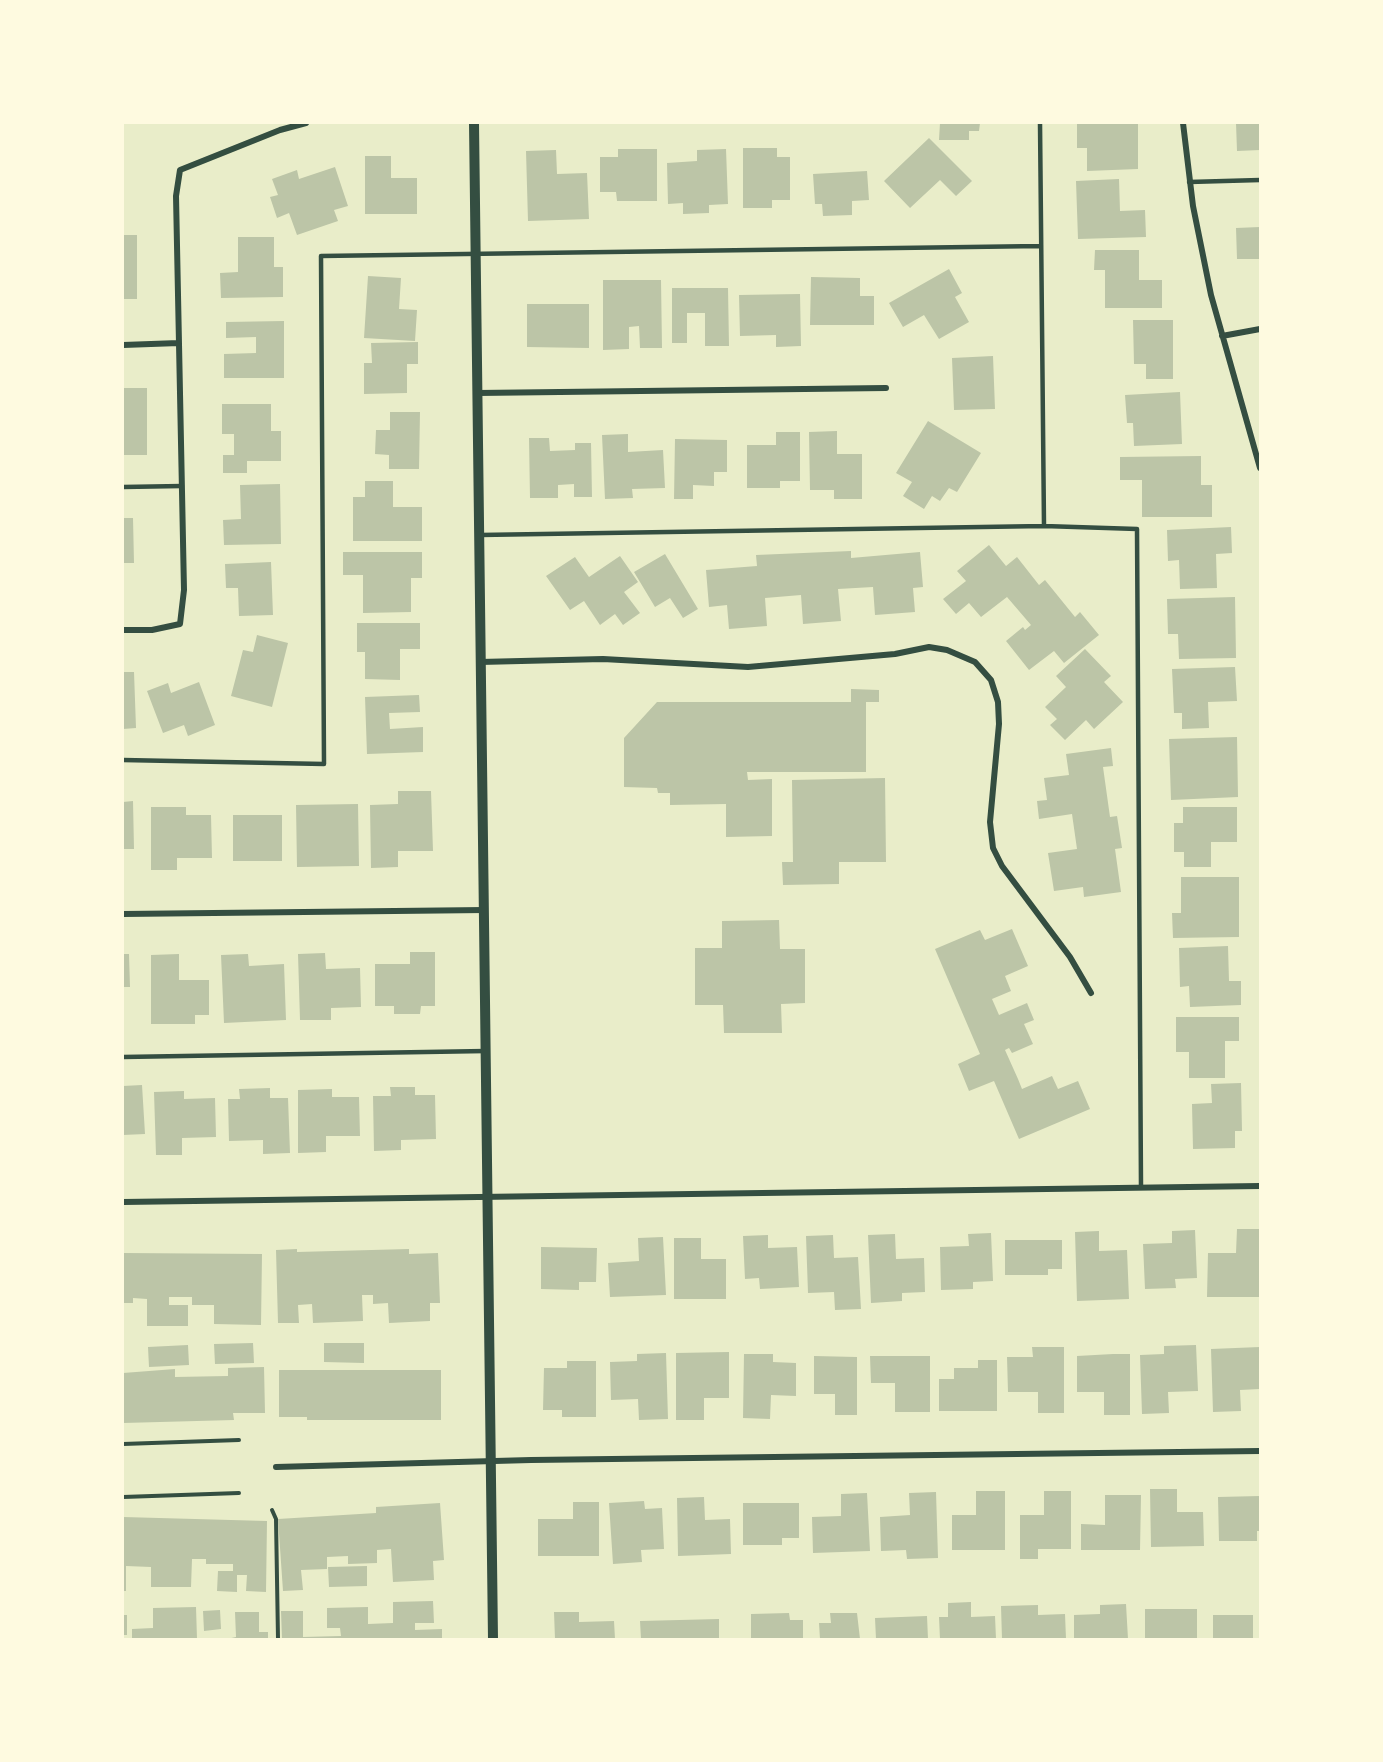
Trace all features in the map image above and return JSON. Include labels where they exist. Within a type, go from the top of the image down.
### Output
[{"type":"street","points":[[123,630],[152,630],[180,624],[184,590],[176,196],[180,170],[280,130],[306,123]]},
{"type":"street","points":[[474,123],[485,910],[485,1196],[493,1639]]},
{"type":"street","points":[[1183,123],[1189,182],[1222,336],[1260,468]]},
{"type":"street","points":[[1222,336],[1260,329]]},
{"type":"street","points":[[123,345],[179,343]]},
{"type":"street","points":[[478,393],[886,388]]},
{"type":"street","points":[[480,662],[603,659],[748,667],[895,654],[929,647],[947,650],[975,662],[991,680],[998,702],[999,724],[990,822],[993,848],[1002,866],[1070,957],[1090,993]]},
{"type":"street","points":[[123,914],[485,910]]},
{"type":"street","points":[[123,1202],[1260,1186]]},
{"type":"street","points":[[276,1467],[489,1461],[1260,1450]]},
{"type":"lane","points":[[1040,123],[1044,526]]},
{"type":"lane","points":[[1189,182],[1260,180]]},
{"type":"lane","points":[[123,760],[324,764],[321,256],[1041,246]]},
{"type":"lane","points":[[123,487],[182,486]]},
{"type":"lane","points":[[480,535],[1044,526],[1137,530],[1141,1187]]},
{"type":"lane","points":[[123,1057],[486,1051]]},
{"type":"path","points":[[123,1444],[239,1440]]},
{"type":"path","points":[[123,1497],[239,1493]]},
{"type":"path","points":[[272,1510],[276,1519],[278,1639]]},
{"type":"building","points":[[940,123],[980,123],[979,131],[969,131],[969,140],[939,140]]},
{"type":"building","points":[[1077,123],[1138,123],[1138,169],[1087,171],[1087,148],[1077,148]]},
{"type":"building","points":[[1236,123],[1260,123],[1260,150],[1237,151]]},
{"type":"building","points":[[929,138],[972,181],[956,196],[940,180],[910,208],[884,181]]},
{"type":"building","points":[[743,148],[777,148],[777,157],[790,157],[790,200],[772,200],[772,208],[743,208]]},
{"type":"building","points":[[618,149],[657,149],[657,201],[617,201],[616,192],[600,192],[600,157],[618,157]]},
{"type":"building","points":[[726,149],[728,204],[709,205],[709,213],[683,214],[683,203],[668,204],[667,163],[697,161],[697,150]]},
{"type":"building","points":[[556,150],[557,174],[587,173],[589,219],[528,221],[526,151]]},
{"type":"building","points":[[365,156],[391,156],[391,178],[417,178],[417,214],[365,214]]},
{"type":"building","points":[[335,167],[348,206],[334,210],[338,221],[297,235],[289,213],[277,218],[270,197],[278,195],[272,179],[297,170],[299,179]]},
{"type":"building","points":[[867,171],[869,200],[852,201],[852,215],[823,216],[822,204],[815,204],[813,174]]},
{"type":"building","points":[[1119,179],[1120,211],[1145,210],[1146,237],[1078,239],[1076,181]]},
{"type":"building","points":[[1260,227],[1260,259],[1237,259],[1236,228]]},
{"type":"building","points":[[123,235],[137,235],[137,299],[123,299]]},
{"type":"building","points":[[238,237],[274,237],[274,267],[283,267],[283,297],[221,298],[220,273],[238,272]]},
{"type":"building","points":[[1095,250],[1139,250],[1139,280],[1162,280],[1162,308],[1105,308],[1105,270],[1094,270]]},
{"type":"building","points":[[949,269],[962,293],[955,297],[969,322],[939,339],[924,315],[903,327],[889,303]]},
{"type":"building","points":[[368,276],[401,278],[399,309],[417,310],[415,341],[364,338]]},
{"type":"building","points":[[811,277],[860,278],[860,296],[874,296],[874,325],[810,325]]},
{"type":"building","points":[[603,280],[661,280],[662,348],[640,348],[639,326],[629,327],[629,349],[603,350]]},
{"type":"building","points":[[672,288],[728,288],[729,346],[705,346],[705,313],[687,313],[687,343],[672,343]]},
{"type":"building","points":[[800,294],[801,346],[776,347],[776,335],[740,336],[739,295]]},
{"type":"building","points":[[527,304],[589,304],[589,348],[527,347]]},
{"type":"building","points":[[1133,320],[1173,320],[1173,379],[1146,379],[1146,364],[1134,364]]},
{"type":"building","points":[[284,321],[284,378],[224,378],[224,354],[256,353],[256,337],[226,338],[226,322]]},
{"type":"building","points":[[418,342],[418,364],[407,364],[407,393],[364,394],[364,363],[372,363],[371,343]]},
{"type":"building","points":[[993,356],[995,409],[954,410],[952,358]]},
{"type":"building","points":[[123,388],[147,388],[147,455],[123,455]]},
{"type":"building","points":[[1180,392],[1182,444],[1134,446],[1133,423],[1127,423],[1125,395]]},
{"type":"building","points":[[222,404],[271,404],[271,431],[281,431],[281,461],[247,461],[247,473],[223,473],[223,455],[234,455],[234,434],[222,434]]},
{"type":"building","points":[[390,412],[420,412],[419,469],[389,469],[389,455],[375,454],[376,430],[390,430]]},
{"type":"building","points":[[928,421],[981,453],[957,492],[949,488],[940,501],[932,496],[924,509],[903,496],[912,482],[896,473]]},
{"type":"building","points":[[837,431],[837,454],[862,454],[862,499],[834,499],[834,490],[810,490],[809,432]]},
{"type":"building","points":[[776,432],[800,432],[800,481],[780,481],[780,488],[747,488],[747,445],[776,445]]},
{"type":"building","points":[[628,434],[628,452],[663,450],[665,488],[632,489],[633,498],[605,499],[602,435]]},
{"type":"building","points":[[529,438],[549,438],[550,451],[575,450],[575,443],[591,443],[592,497],[574,497],[574,484],[558,485],[558,498],[530,498]]},
{"type":"building","points":[[675,439],[727,440],[727,472],[714,472],[714,486],[693,485],[693,499],[674,499]]},
{"type":"building","points":[[1201,456],[1201,485],[1212,485],[1212,517],[1142,517],[1142,480],[1120,480],[1120,457]]},
{"type":"building","points":[[365,481],[393,481],[393,507],[422,507],[422,541],[353,541],[353,497],[365,497]]},
{"type":"building","points":[[280,484],[281,544],[224,545],[223,520],[241,519],[240,485]]},
{"type":"building","points":[[123,518],[133,518],[134,563],[123,563]]},
{"type":"building","points":[[1231,527],[1232,553],[1216,554],[1217,588],[1180,589],[1179,560],[1168,561],[1167,530]]},
{"type":"building","points":[[989,545],[1006,566],[1017,557],[1039,585],[1045,580],[1075,617],[1080,612],[1099,635],[1064,663],[1054,651],[1029,670],[1006,641],[1023,627],[1025,630],[1031,625],[1007,597],[981,617],[969,603],[956,614],[943,599],[966,581],[957,571]]},
{"type":"building","points":[[851,551],[851,558],[920,552],[923,587],[913,588],[915,612],[875,615],[873,587],[838,589],[841,621],[803,624],[801,595],[765,598],[767,626],[729,629],[727,605],[709,607],[706,570],[757,566],[756,555]]},
{"type":"building","points":[[343,552],[422,552],[422,578],[411,578],[411,612],[363,613],[363,575],[343,575]]},
{"type":"building","points":[[665,554],[698,609],[683,618],[670,598],[655,607],[634,572]]},
{"type":"building","points":[[620,556],[638,582],[624,592],[640,613],[623,625],[615,614],[600,625],[584,601],[570,610],[546,576],[575,557],[589,577]]},
{"type":"building","points":[[271,562],[273,615],[239,616],[238,588],[226,588],[225,564]]},
{"type":"building","points":[[1235,597],[1236,658],[1179,659],[1178,634],[1168,634],[1167,599]]},
{"type":"building","points":[[357,623],[420,623],[420,649],[400,649],[400,680],[365,679],[365,652],[357,652]]},
{"type":"building","points":[[257,635],[288,643],[272,707],[231,696],[243,650],[253,652]]},
{"type":"building","points":[[1085,649],[1111,676],[1104,682],[1123,702],[1094,729],[1086,720],[1065,740],[1050,725],[1057,719],[1045,707],[1066,687],[1056,676]]},
{"type":"building","points":[[1235,667],[1237,701],[1208,702],[1209,728],[1182,729],[1182,713],[1174,713],[1172,669]]},
{"type":"building","points":[[123,672],[134,672],[136,728],[123,729]]},
{"type":"building","points":[[199,682],[215,725],[188,736],[184,725],[163,733],[147,691],[168,683],[171,693]]},
{"type":"building","points":[[851,689],[879,690],[879,702],[866,702],[866,772],[747,772],[748,780],[772,779],[772,836],[726,837],[726,804],[670,805],[670,793],[658,793],[657,788],[624,787],[624,738],[657,702],[851,702]]},
{"type":"building","points":[[419,695],[420,712],[389,713],[390,729],[423,727],[423,752],[367,754],[365,697]]},
{"type":"building","points":[[1237,737],[1238,797],[1171,800],[1169,739]]},
{"type":"building","points":[[1111,748],[1113,766],[1103,767],[1110,817],[1117,816],[1122,848],[1115,849],[1121,892],[1084,897],[1083,887],[1054,891],[1048,853],[1077,849],[1072,814],[1039,819],[1037,801],[1047,800],[1044,778],[1069,775],[1066,754]]},
{"type":"building","points":[[885,778],[886,862],[839,862],[839,884],[783,885],[782,862],[793,862],[792,780]]},
{"type":"building","points":[[398,791],[431,791],[433,851],[398,851],[398,867],[371,868],[370,805],[398,804]]},
{"type":"building","points":[[133,801],[134,849],[123,849],[123,802]]},
{"type":"building","points":[[358,804],[359,866],[297,867],[296,805]]},
{"type":"building","points":[[151,807],[186,807],[186,815],[211,815],[212,858],[177,858],[177,870],[151,870]]},
{"type":"building","points":[[1183,807],[1237,807],[1237,842],[1211,842],[1211,867],[1184,867],[1184,852],[1174,852],[1174,823],[1183,823]]},
{"type":"building","points":[[233,815],[282,815],[282,861],[233,861]]},
{"type":"building","points":[[1181,877],[1239,877],[1239,937],[1173,938],[1172,913],[1181,913]]},
{"type":"building","points":[[779,920],[780,949],[805,949],[805,1003],[781,1004],[782,1033],[724,1033],[723,1005],[695,1005],[695,948],[722,948],[722,921]]},
{"type":"building","points":[[1012,929],[1028,966],[1005,976],[1011,991],[992,999],[999,1015],[1027,1003],[1034,1020],[1024,1024],[1033,1044],[1012,1053],[1009,1048],[1005,1050],[1022,1089],[1052,1076],[1058,1089],[1078,1081],[1090,1109],[1019,1139],[994,1081],[969,1091],[958,1064],[980,1054],[935,949],[980,930],[985,940]]},
{"type":"building","points":[[1228,946],[1229,981],[1241,981],[1241,1005],[1190,1007],[1189,986],[1180,987],[1179,948]]},
{"type":"building","points":[[410,952],[435,952],[435,1006],[421,1006],[420,1014],[394,1014],[394,1006],[375,1006],[375,964],[410,964]]},
{"type":"building","points":[[325,953],[326,969],[360,968],[361,1007],[331,1008],[331,1020],[300,1020],[298,954]]},
{"type":"building","points":[[123,954],[129,954],[130,987],[123,987]]},
{"type":"building","points":[[179,954],[179,980],[209,980],[209,1015],[195,1015],[195,1024],[151,1024],[151,955]]},
{"type":"building","points":[[248,954],[249,966],[284,964],[286,1020],[224,1023],[221,955]]},
{"type":"building","points":[[1176,1017],[1239,1017],[1239,1041],[1225,1041],[1225,1078],[1189,1078],[1189,1052],[1176,1052]]},
{"type":"building","points":[[1241,1083],[1242,1131],[1235,1131],[1235,1148],[1193,1149],[1192,1104],[1212,1103],[1211,1084]]},
{"type":"building","points":[[142,1085],[145,1134],[123,1135],[123,1086]]},
{"type":"building","points":[[390,1087],[415,1087],[415,1095],[435,1095],[436,1139],[401,1140],[401,1150],[374,1151],[373,1096],[391,1096]]},
{"type":"building","points":[[270,1088],[270,1098],[288,1098],[290,1153],[263,1154],[263,1140],[229,1141],[228,1099],[240,1099],[239,1089]]},
{"type":"building","points":[[332,1089],[332,1097],[359,1097],[360,1136],[326,1136],[326,1152],[298,1153],[298,1090]]},
{"type":"building","points":[[184,1091],[184,1099],[215,1098],[216,1137],[182,1138],[182,1155],[156,1155],[154,1092]]},
{"type":"building","points":[[1237,1229],[1260,1229],[1260,1297],[1207,1297],[1208,1253],[1236,1253]]},
{"type":"building","points":[[1195,1230],[1197,1278],[1175,1279],[1176,1288],[1145,1289],[1143,1244],[1172,1243],[1172,1231]]},
{"type":"building","points":[[1099,1231],[1099,1251],[1127,1250],[1129,1299],[1077,1301],[1075,1232]]},
{"type":"building","points":[[991,1233],[993,1281],[973,1282],[973,1289],[941,1290],[940,1247],[969,1246],[968,1234]]},
{"type":"building","points":[[895,1234],[896,1259],[924,1258],[925,1292],[902,1293],[902,1301],[871,1303],[868,1235]]},
{"type":"building","points":[[768,1235],[768,1248],[797,1247],[799,1287],[760,1289],[759,1278],[745,1279],[743,1236]]},
{"type":"building","points":[[833,1235],[834,1258],[858,1257],[861,1309],[835,1310],[834,1292],[808,1293],[806,1236]]},
{"type":"building","points":[[663,1237],[666,1295],[610,1297],[608,1263],[639,1261],[638,1238]]},
{"type":"building","points":[[674,1238],[701,1238],[701,1259],[726,1259],[726,1299],[674,1299]]},
{"type":"building","points":[[1005,1240],[1062,1240],[1062,1269],[1048,1269],[1048,1275],[1005,1275]]},
{"type":"building","points":[[541,1247],[597,1248],[596,1282],[579,1282],[579,1290],[541,1289]]},
{"type":"building","points":[[297,1249],[297,1252],[409,1249],[409,1254],[438,1253],[440,1303],[430,1303],[430,1321],[389,1323],[388,1303],[373,1304],[373,1295],[362,1295],[363,1321],[313,1323],[312,1304],[298,1305],[299,1323],[278,1323],[276,1250]]},
{"type":"building","points":[[123,1253],[262,1254],[261,1325],[214,1324],[214,1305],[192,1305],[192,1297],[169,1297],[169,1305],[188,1305],[188,1326],[147,1326],[147,1299],[133,1298],[133,1303],[123,1303]]},
{"type":"building","points":[[253,1343],[254,1363],[215,1364],[214,1344]]},
{"type":"building","points":[[324,1343],[364,1343],[364,1363],[324,1362]]},
{"type":"building","points":[[188,1345],[189,1365],[149,1367],[148,1347]]},
{"type":"building","points":[[1196,1345],[1198,1391],[1168,1392],[1169,1413],[1142,1414],[1140,1355],[1164,1354],[1164,1346]]},
{"type":"building","points":[[1032,1347],[1064,1347],[1064,1413],[1038,1413],[1038,1392],[1008,1392],[1007,1357],[1033,1357]]},
{"type":"building","points":[[1260,1347],[1260,1389],[1240,1390],[1241,1411],[1213,1412],[1211,1349]]},
{"type":"building","points":[[729,1352],[729,1398],[704,1398],[704,1420],[676,1420],[676,1353]]},
{"type":"building","points":[[666,1353],[668,1419],[639,1420],[638,1399],[611,1400],[610,1362],[637,1361],[637,1354]]},
{"type":"building","points":[[744,1354],[773,1354],[773,1362],[796,1363],[796,1396],[771,1395],[770,1419],[743,1418]]},
{"type":"building","points":[[1130,1354],[1130,1415],[1104,1415],[1104,1392],[1077,1392],[1077,1356]]},
{"type":"building","points":[[814,1356],[857,1357],[857,1415],[835,1415],[835,1394],[814,1394]]},
{"type":"building","points":[[870,1356],[930,1356],[930,1412],[895,1412],[895,1383],[871,1383]]},
{"type":"building","points":[[978,1360],[997,1360],[997,1411],[939,1411],[939,1379],[954,1379],[954,1368],[978,1368]]},
{"type":"building","points":[[567,1361],[596,1361],[596,1417],[562,1417],[562,1410],[543,1410],[544,1368],[567,1368]]},
{"type":"building","points":[[264,1367],[265,1413],[233,1413],[234,1420],[123,1423],[123,1373],[175,1369],[175,1377],[228,1376],[228,1368]]},
{"type":"building","points":[[279,1370],[441,1370],[441,1420],[307,1420],[307,1417],[279,1417]]},
{"type":"building","points":[[1150,1489],[1177,1489],[1177,1512],[1203,1512],[1204,1546],[1151,1547]]},
{"type":"building","points":[[976,1491],[1005,1491],[1005,1550],[952,1550],[952,1515],[976,1515]]},
{"type":"building","points":[[1044,1491],[1071,1491],[1071,1549],[1038,1549],[1038,1559],[1020,1559],[1020,1515],[1044,1515]]},
{"type":"building","points":[[936,1492],[938,1558],[907,1559],[906,1550],[881,1551],[880,1517],[910,1515],[909,1493]]},
{"type":"building","points":[[867,1493],[870,1551],[813,1553],[812,1517],[841,1516],[841,1494]]},
{"type":"building","points":[[1105,1495],[1141,1495],[1140,1550],[1081,1550],[1081,1524],[1105,1525]]},
{"type":"building","points":[[1260,1496],[1260,1531],[1257,1531],[1257,1541],[1219,1541],[1218,1497]]},
{"type":"building","points":[[704,1497],[705,1520],[730,1519],[731,1554],[678,1556],[677,1498]]},
{"type":"building","points":[[644,1501],[645,1509],[662,1508],[664,1549],[641,1550],[642,1562],[613,1564],[609,1503]]},
{"type":"building","points":[[573,1502],[599,1502],[599,1556],[538,1556],[538,1519],[573,1519]]},
{"type":"building","points":[[440,1503],[444,1560],[433,1561],[434,1580],[393,1582],[391,1549],[377,1550],[377,1563],[348,1564],[348,1556],[327,1557],[327,1569],[301,1570],[303,1590],[283,1591],[278,1519],[376,1513],[376,1507]]},
{"type":"building","points":[[743,1503],[799,1503],[799,1538],[782,1538],[782,1545],[743,1545]]},
{"type":"building","points":[[123,1517],[267,1521],[266,1592],[246,1591],[247,1575],[237,1575],[237,1592],[217,1591],[218,1571],[233,1571],[233,1564],[206,1564],[206,1559],[192,1559],[191,1587],[151,1587],[151,1567],[126,1566],[126,1591],[123,1591]]},
{"type":"building","points":[[367,1566],[367,1586],[329,1587],[328,1567]]},
{"type":"building","points":[[433,1601],[434,1623],[415,1623],[415,1630],[442,1629],[442,1639],[282,1639],[281,1611],[303,1611],[303,1637],[341,1636],[340,1628],[327,1628],[327,1608],[368,1607],[368,1624],[393,1623],[393,1602]]},
{"type":"building","points":[[971,1602],[971,1617],[995,1616],[996,1639],[940,1639],[939,1617],[948,1617],[948,1603]]},
{"type":"building","points":[[1126,1604],[1128,1639],[1074,1639],[1074,1615],[1100,1614],[1100,1605]]},
{"type":"building","points":[[1038,1605],[1038,1615],[1065,1614],[1066,1639],[1002,1639],[1001,1606]]},
{"type":"building","points":[[196,1607],[197,1639],[132,1639],[132,1629],[153,1628],[153,1608]]},
{"type":"building","points":[[1145,1609],[1197,1609],[1197,1639],[1145,1639]]},
{"type":"building","points":[[220,1610],[221,1629],[204,1631],[203,1611]]},
{"type":"building","points":[[235,1612],[259,1612],[259,1632],[268,1632],[268,1639],[227,1639],[236,1637]]},
{"type":"building","points":[[554,1612],[579,1612],[579,1622],[614,1621],[615,1639],[555,1639]]},
{"type":"building","points":[[789,1613],[790,1620],[803,1620],[803,1639],[751,1639],[751,1614]]},
{"type":"building","points":[[830,1613],[857,1613],[860,1639],[820,1639],[819,1623],[831,1623]]},
{"type":"building","points":[[123,1615],[127,1615],[127,1635],[123,1635]]},
{"type":"building","points":[[1213,1615],[1253,1615],[1253,1639],[1213,1639]]},
{"type":"building","points":[[927,1616],[928,1639],[876,1639],[875,1618]]},
{"type":"building","points":[[719,1619],[719,1639],[641,1639],[640,1621]]}]
